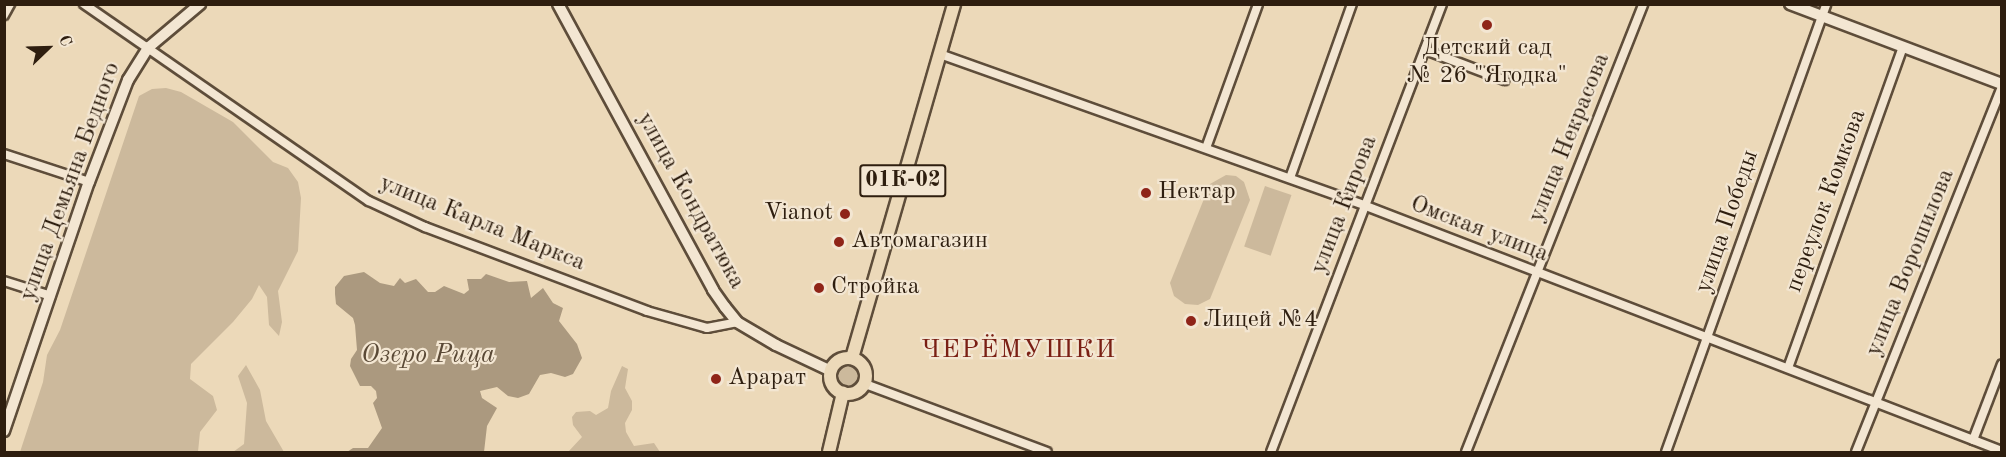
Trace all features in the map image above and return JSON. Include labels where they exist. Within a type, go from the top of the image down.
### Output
[{"type":"main road","name":"01К-02","points":[[852,358],[954,4]]},
{"type":"main road","points":[[852,358],[864,368],[864,384],[858,391],[843,393],[834,387],[831,371],[836,362],[852,358]]},
{"type":"main road","points":[[829,453],[843,393]]},
{"type":"street","points":[[4,15],[10,4]]},
{"type":"street","name":"улица Карла Маркса","points":[[84,4],[149,46],[369,201],[425,227],[647,310],[707,328],[737,322]]},
{"type":"street","name":"улица Демьяна Бедного","points":[[4,430],[7,415],[51,296],[89,182],[128,80],[149,46],[200,4]]},
{"type":"street","name":"улица Кондратюка","points":[[558,4],[713,290],[737,322],[831,371]]},
{"type":"street","points":[[1206,148],[1258,4]]},
{"type":"street","points":[[1290,178],[1352,4]]},
{"type":"street","name":"улица Кирова","points":[[1271,453],[1442,4]]},
{"type":"street","name":"улица Некрасова","points":[[1466,453],[1643,4]]},
{"type":"street","points":[[1790,4],[2001,86]]},
{"type":"street","name":"улица Победы","points":[[1666,453],[1826,4]]},
{"type":"street","name":"переулок Комкова","points":[[1788,368],[1903,47]]},
{"type":"street","points":[[1425,50],[1504,80]]},
{"type":"street","name":"Омская улица","points":[[940,54],[1366,206],[1537,274],[1973,440],[1983,448],[2001,451]]},
{"type":"street","name":"улица Ворошилова","points":[[1856,453],[2001,86]]},
{"type":"street","points":[[4,154],[89,182]]},
{"type":"street","points":[[4,281],[51,296]]},
{"type":"street","points":[[1973,440],[2001,364]]},
{"type":"street","points":[[864,384],[1047,453]]},
{"type":"shaded area","points":[[166,88],[181,92],[233,122],[273,162],[288,168],[298,182],[301,198],[298,251],[278,291],[282,322],[279,336],[269,325],[267,297],[259,285],[252,299],[233,322],[191,364],[190,379],[213,396],[217,410],[200,432],[198,452],[20,452],[43,382],[47,355],[60,330],[139,96],[152,89]]},
{"type":"shaded area","points":[[1226,175],[1236,176],[1244,182],[1250,200],[1210,299],[1198,305],[1185,304],[1174,296],[1170,283],[1210,184]]},
{"type":"shaded area","points":[[1265,186],[1291,195],[1271,256],[1244,247]]},
{"type":"shaded area","points":[[849,360],[860,365],[865,376],[860,387],[849,392],[838,387],[833,376],[838,365]]},
{"type":"shaded area","points":[[246,365],[260,390],[266,421],[284,452],[233,452],[244,444],[247,403],[238,376]]},
{"type":"shaded area","points":[[622,366],[628,369],[625,388],[632,401],[632,410],[625,423],[626,432],[634,446],[654,443],[660,452],[568,452],[582,437],[573,425],[572,417],[576,412],[590,411],[596,415],[608,408],[611,391]]},
{"type":"water","name":"Озеро Рица","points":[[364,272],[380,283],[394,286],[400,278],[405,283],[416,279],[428,292],[435,292],[444,286],[464,294],[469,290],[467,279],[481,279],[486,274],[509,282],[527,281],[531,298],[543,288],[553,303],[563,308],[559,321],[577,344],[582,358],[573,374],[565,377],[551,373],[540,375],[529,394],[518,398],[508,396],[497,387],[480,391],[482,398],[497,408],[487,426],[484,452],[347,452],[353,448],[368,448],[382,428],[373,403],[377,398],[376,391],[371,386],[360,386],[350,366],[351,359],[357,350],[353,318],[336,304],[335,287],[344,276]]},
{"type":"place","name":"Детский сад № 26 \"Ягодка\"","points":[[1487,25]]},
{"type":"place","name":"Нектар","points":[[1146,193]]},
{"type":"place","name":"Vianot","points":[[845,214]]},
{"type":"place","name":"Автомагазин","points":[[839,242]]},
{"type":"place","name":"Стройка","points":[[819,288]]},
{"type":"place","name":"Лицей №4","points":[[1191,321]]},
{"type":"place","name":"Арарат","points":[[716,379]]},
{"type":"district","name":"ЧЕРЁМУШКИ","points":[[1019,351]]}]
